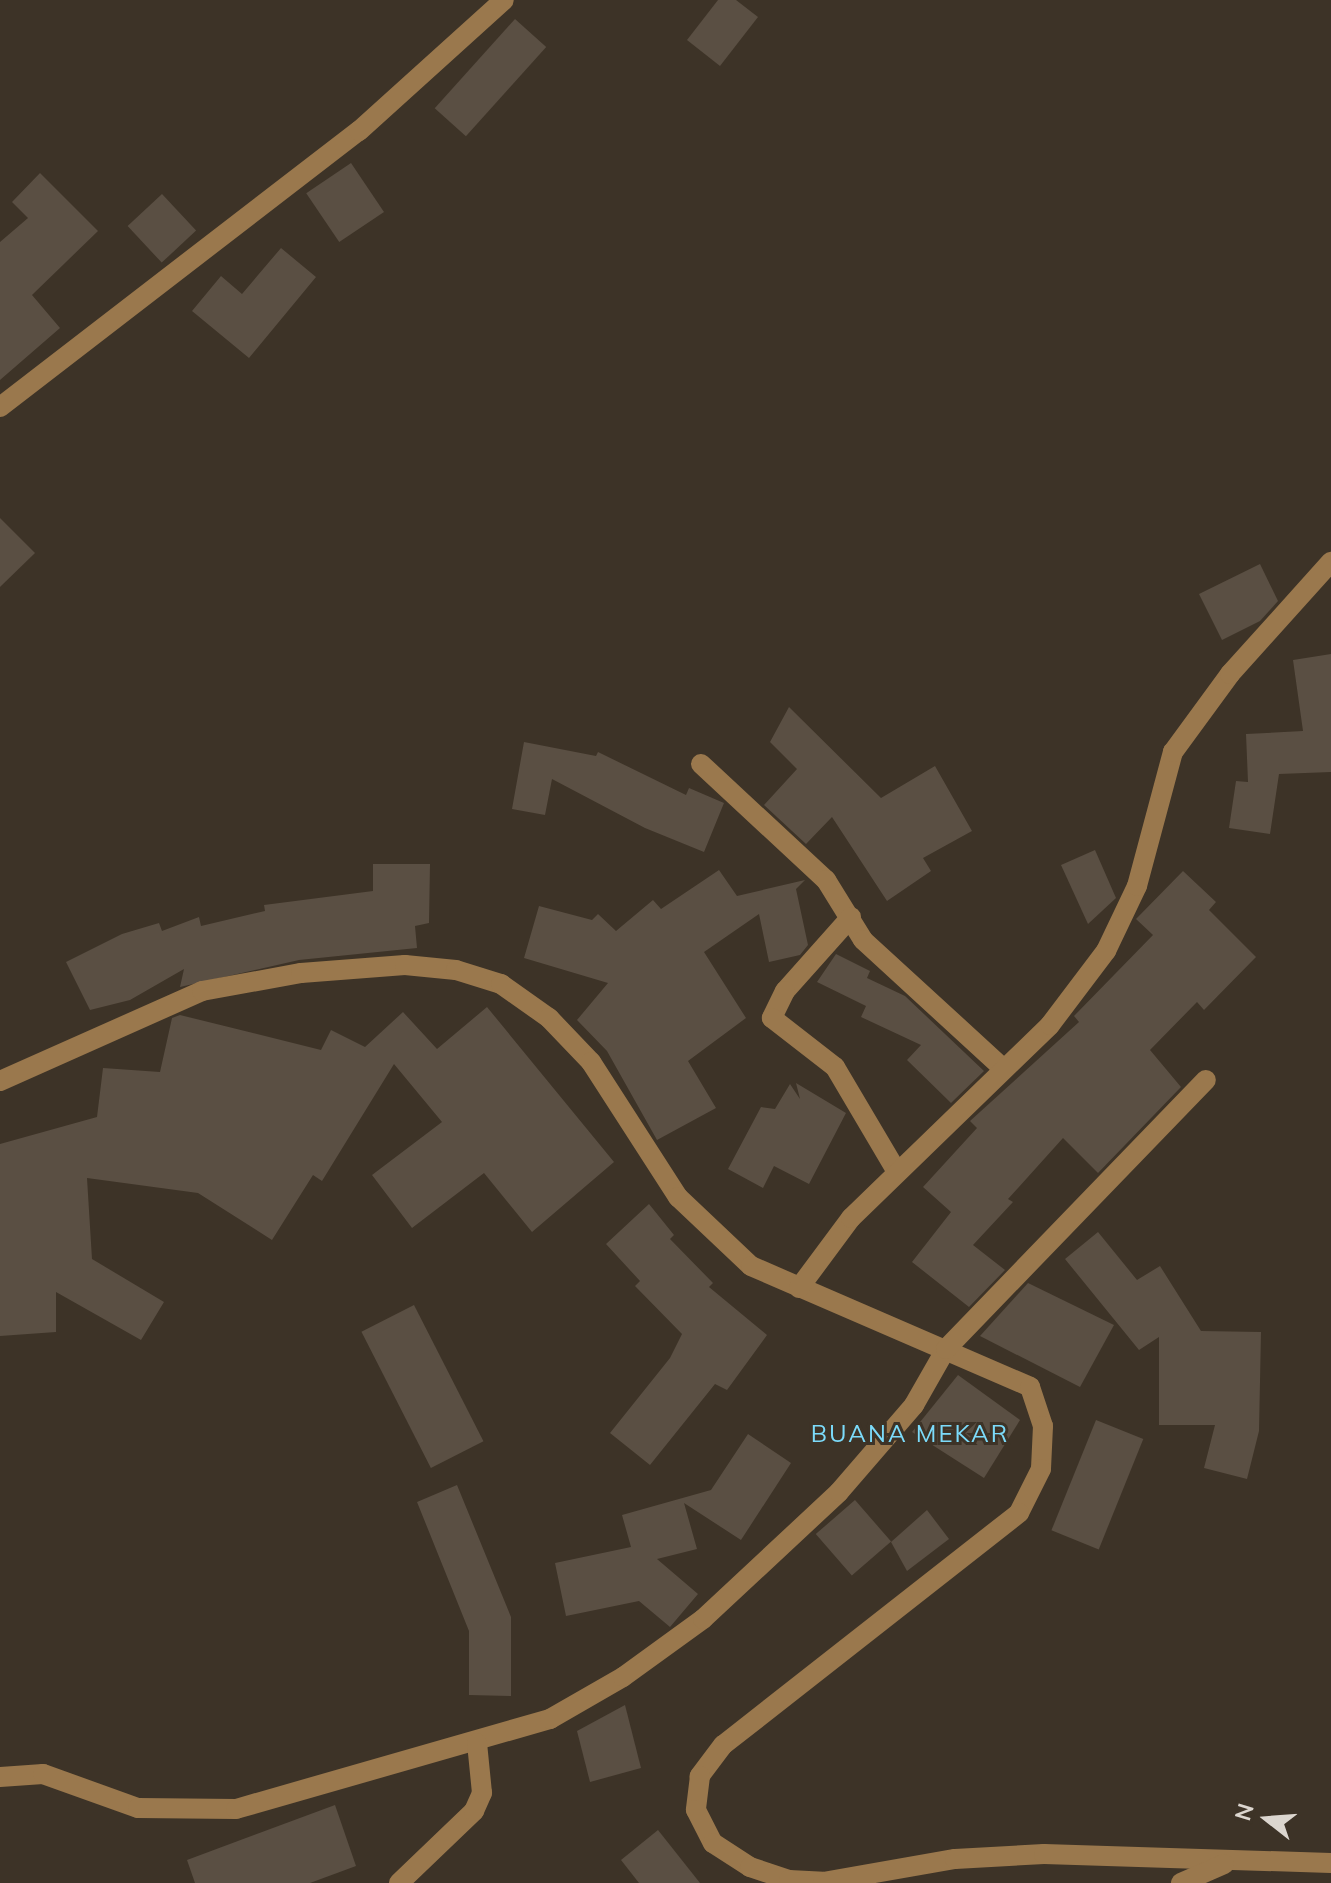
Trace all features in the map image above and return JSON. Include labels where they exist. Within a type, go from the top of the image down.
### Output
[{"type":"street","points":[[0,407],[359,131],[504,0]]},
{"type":"street","points":[[799,1288],[851,1218],[896,1170],[1050,1025],[1106,951],[1137,886],[1173,752],[1192,720],[1331,562]]},
{"type":"street","points":[[701,764],[826,880],[863,940],[1004,1069]]},
{"type":"street","points":[[851,917],[785,991],[772,1018],[835,1067],[896,1170]]},
{"type":"street","points":[[0,1081],[85,1039],[202,991],[301,973],[405,965],[456,970],[501,984],[549,1018],[591,1062],[678,1197],[710,1232],[751,1266],[1030,1387],[1043,1426],[1041,1469],[1019,1513],[984,1544],[723,1745],[700,1776],[696,1810],[713,1843],[750,1867],[789,1880],[823,1882],[955,1859],[1044,1854],[1331,1863]]},
{"type":"street","points":[[0,1777],[43,1774],[138,1808],[236,1809],[477,1743],[550,1719],[623,1677],[703,1619],[839,1492],[914,1405],[946,1349],[1206,1080]]},
{"type":"street","points":[[399,1883],[474,1811],[482,1793],[477,1743]]},
{"type":"street","points":[[1181,1883],[1232,1860]]},
{"type":"building","points":[[718,0],[736,0],[758,17],[720,66],[687,40]]},
{"type":"building","points":[[515,19],[546,47],[466,136],[435,108]]},
{"type":"building","points":[[351,163],[384,212],[339,242],[306,193]]},
{"type":"building","points":[[40,173],[98,231],[32,295],[60,328],[0,380],[0,242],[28,218],[12,202]]},
{"type":"building","points":[[162,194],[196,231],[162,263],[128,226]]},
{"type":"building","points":[[281,248],[316,277],[249,358],[192,311],[221,276],[242,294]]},
{"type":"building","points":[[0,518],[35,553],[0,587]]},
{"type":"building","points":[[1260,564],[1278,601],[1260,621],[1222,640],[1199,594]]},
{"type":"building","points":[[1331,654],[1331,772],[1279,774],[1270,834],[1229,828],[1236,781],[1248,782],[1246,734],[1303,731],[1293,660]]},
{"type":"building","points":[[789,707],[881,798],[935,766],[972,831],[923,858],[931,871],[887,901],[832,817],[806,844],[764,805],[797,769],[770,742]]},
{"type":"building","points":[[524,742],[596,756],[598,752],[686,795],[689,788],[724,803],[704,852],[645,828],[552,779],[545,815],[512,809]]},
{"type":"building","points":[[1095,850],[1116,898],[1088,924],[1061,865]]},
{"type":"building","points":[[373,864],[430,864],[429,923],[415,926],[417,948],[299,960],[180,987],[184,969],[130,1000],[90,1010],[66,962],[122,934],[159,923],[162,931],[199,917],[201,926],[265,911],[264,905],[373,891]]},
{"type":"building","points":[[719,870],[737,896],[805,880],[796,889],[808,945],[800,955],[769,962],[759,914],[704,952],[746,1018],[688,1061],[716,1108],[657,1140],[607,1051],[577,1020],[608,983],[524,958],[539,906],[592,920],[598,914],[616,931],[653,900],[661,909]]},
{"type":"building","points":[[1183,871],[1216,902],[1209,910],[1256,957],[1204,1010],[1197,1002],[1150,1050],[1181,1087],[1098,1173],[1063,1138],[1008,1199],[1013,1202],[973,1245],[1005,1270],[969,1307],[912,1262],[951,1212],[923,1187],[977,1128],[970,1121],[1079,1022],[1074,1016],[1153,935],[1136,919]]},
{"type":"building","points":[[836,954],[870,971],[867,978],[905,996],[984,1071],[951,1103],[907,1060],[921,1045],[861,1017],[866,1006],[817,982]]},
{"type":"building","points":[[487,1007],[614,1162],[532,1232],[484,1173],[412,1228],[372,1175],[442,1122],[394,1064],[322,1181],[313,1175],[272,1240],[198,1193],[87,1178],[92,1259],[164,1302],[141,1340],[56,1292],[56,1332],[0,1336],[0,1144],[97,1117],[103,1068],[160,1072],[172,1018],[180,1015],[321,1050],[331,1030],[365,1047],[403,1012],[437,1049]]},
{"type":"building","points":[[796,1083],[846,1113],[809,1184],[774,1166],[763,1188],[728,1169],[761,1107],[775,1109],[790,1084],[800,1099]]},
{"type":"building","points":[[649,1204],[674,1235],[670,1239],[713,1283],[709,1287],[767,1335],[727,1390],[715,1384],[650,1465],[610,1433],[670,1358],[682,1334],[635,1286],[640,1281],[606,1244]]},
{"type":"building","points":[[1098,1232],[1137,1280],[1160,1266],[1201,1331],[1261,1332],[1259,1431],[1247,1479],[1204,1468],[1215,1425],[1159,1425],[1159,1337],[1139,1350],[1065,1259]]},
{"type":"building","points":[[1028,1283],[1114,1325],[1080,1387],[980,1336]]},
{"type":"building","points":[[414,1305],[483,1441],[431,1468],[361,1332]]},
{"type":"building","points":[[958,1375],[1020,1420],[984,1478],[912,1432]]},
{"type":"building","points":[[1096,1420],[1143,1439],[1099,1549],[1051,1530]]},
{"type":"building","points":[[748,1434],[791,1463],[741,1540],[684,1503],[697,1549],[657,1559],[698,1594],[670,1627],[639,1601],[566,1616],[555,1563],[631,1547],[622,1515],[711,1490]]},
{"type":"building","points":[[457,1485],[511,1617],[511,1696],[469,1695],[469,1631],[417,1502]]},
{"type":"building","points":[[855,1500],[891,1542],[852,1576],[816,1534]]},
{"type":"building","points":[[927,1510],[949,1539],[907,1571],[891,1542]]},
{"type":"building","points":[[625,1705],[641,1768],[590,1782],[577,1731]]},
{"type":"building","points":[[335,1805],[356,1866],[310,1883],[195,1883],[187,1860]]},
{"type":"building","points":[[658,1830],[700,1883],[639,1883],[621,1860]]},
{"type":"district","name":"BUANA MEKAR","points":[[910,1434]]}]
